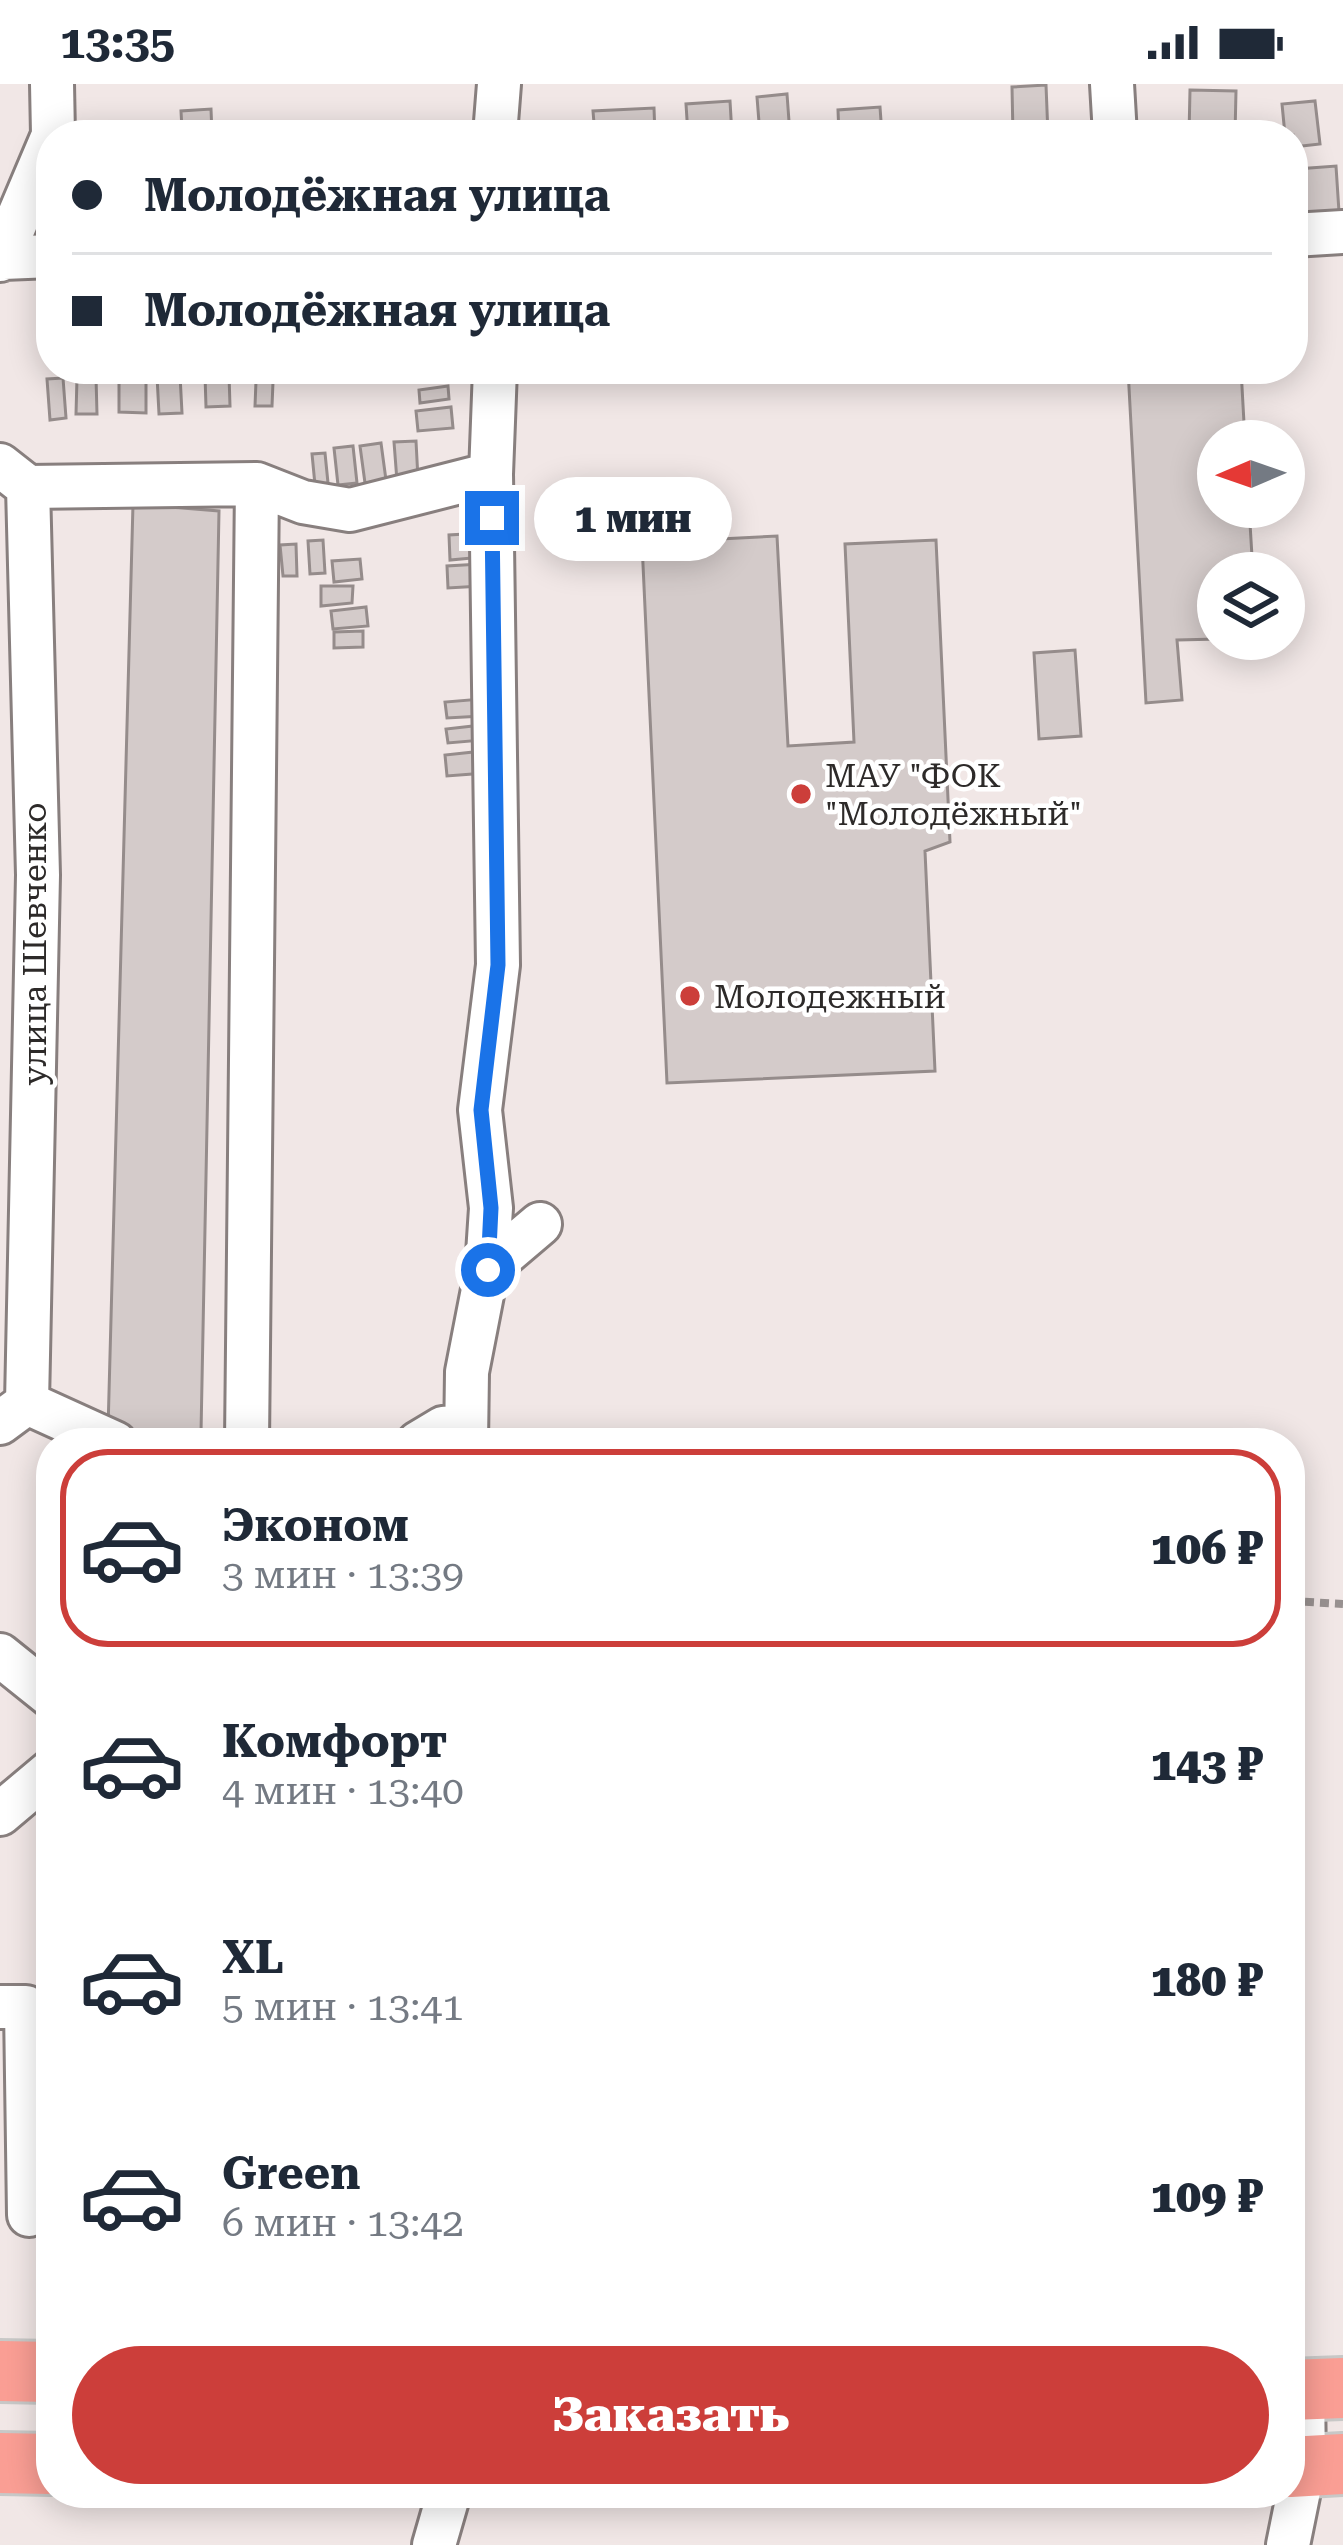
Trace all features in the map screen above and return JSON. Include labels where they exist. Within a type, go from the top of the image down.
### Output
[{"type":"highway","points":[[0,2371],[36,2372]]},
{"type":"highway","points":[[0,2463],[36,2464]]},
{"type":"street","points":[[52,84],[52,120]]},
{"type":"street","points":[[496,120],[499,84]]},
{"type":"street","points":[[1112,84],[1114,120]]},
{"type":"street","points":[[36,177],[2,259],[36,257]]},
{"type":"street","points":[[1308,234],[1343,232]]},
{"type":"street","points":[[466,1428],[467,1372],[488,1270],[491,1208],[481,1110],[498,965],[491,475],[494,384]]},
{"type":"street","points":[[14,476],[256,484],[303,502],[350,510],[491,475]]},
{"type":"street","name":"улица Шевченко","points":[[13,1413],[38,875],[14,476]]},
{"type":"street","points":[[248,1428],[256,484]]},
{"type":"street","points":[[488,1270],[539,1224]]},
{"type":"street","points":[[13,1413],[64,1428]]},
{"type":"street","points":[[0,1655],[36,1684]]},
{"type":"street","points":[[0,1814],[36,1784]]},
{"type":"street","points":[[26,2004],[26,2219]]},
{"type":"street","points":[[1312,2389],[1312,2466]]},
{"type":"street","points":[[434,2545],[444,2508]]},
{"type":"street","points":[[1288,2545],[1299,2508]]},
{"type":"path","points":[[1305,1602],[1343,1604]]},
{"type":"building","points":[[1046,85],[1047,120],[1013,120],[1012,87]]},
{"type":"building","points":[[1190,90],[1236,91],[1235,120],[1189,120]]},
{"type":"building","points":[[787,94],[789,120],[759,120],[757,97]]},
{"type":"building","points":[[730,101],[731,120],[687,120],[686,104]]},
{"type":"building","points":[[1315,101],[1320,144],[1308,145],[1308,120],[1284,120],[1282,104]]},
{"type":"building","points":[[880,107],[881,120],[838,120],[838,110]]},
{"type":"building","points":[[654,108],[654,120],[594,120],[593,111]]},
{"type":"building","points":[[211,109],[211,120],[181,120],[181,111]]},
{"type":"building","points":[[1336,166],[1339,212],[1308,215],[1308,168]]},
{"type":"building","points":[[47,384],[63,384],[66,418],[50,420]]},
{"type":"building","points":[[77,384],[96,384],[97,414],[76,414]]},
{"type":"building","points":[[119,384],[146,384],[146,413],[119,412]]},
{"type":"building","points":[[157,384],[180,384],[182,413],[159,414]]},
{"type":"building","points":[[205,384],[229,384],[230,406],[206,407]]},
{"type":"building","points":[[256,384],[273,384],[272,406],[255,406]]},
{"type":"building","points":[[1129,384],[1242,384],[1244,420],[1197,420],[1197,528],[1250,528],[1252,552],[1197,552],[1197,640],[1177,640],[1182,700],[1146,703]]},
{"type":"building","points":[[448,386],[449,399],[420,403],[419,390]]},
{"type":"building","points":[[451,407],[453,428],[418,431],[416,411]]},
{"type":"building","points":[[416,441],[418,479],[397,481],[394,442]]},
{"type":"building","points":[[381,443],[386,480],[365,483],[360,446]]},
{"type":"building","points":[[353,446],[357,483],[338,485],[334,448]]},
{"type":"building","points":[[325,453],[328,483],[315,485],[312,454]]},
{"type":"building","points":[[133,504],[219,511],[201,1428],[108,1428]]},
{"type":"building","points":[[482,533],[483,557],[450,560],[449,535]]},
{"type":"building","name":"МАУ \"ФОК \"Молодёжный\"","points":[[777,536],[788,746],[854,742],[845,544],[936,540],[950,842],[925,851],[935,1071],[667,1083],[642,543]]},
{"type":"building","points":[[323,540],[325,573],[310,574],[308,541]]},
{"type":"building","points":[[296,544],[297,576],[283,576],[280,545]]},
{"type":"building","points":[[360,559],[362,579],[334,582],[332,561]]},
{"type":"building","points":[[480,564],[481,586],[448,588],[447,566]]},
{"type":"building","points":[[321,586],[353,586],[352,603],[321,606]]},
{"type":"building","points":[[366,607],[368,626],[333,629],[331,611]]},
{"type":"building","points":[[363,631],[363,647],[334,648],[334,632]]},
{"type":"building","points":[[1075,650],[1081,736],[1039,739],[1034,653]]},
{"type":"building","points":[[481,699],[482,716],[447,718],[445,702]]},
{"type":"building","points":[[482,725],[483,740],[448,743],[446,729]]},
{"type":"building","points":[[483,751],[485,773],[447,776],[445,755]]},
{"type":"place","name":"МАУ \"ФОК \"Молодёжный\"","points":[[801,794]]},
{"type":"place","name":"Молодежный","points":[[690,996]]},
{"type":"route","points":[[488,1270],[491,1208],[481,1110],[498,965],[492,518]]}]
